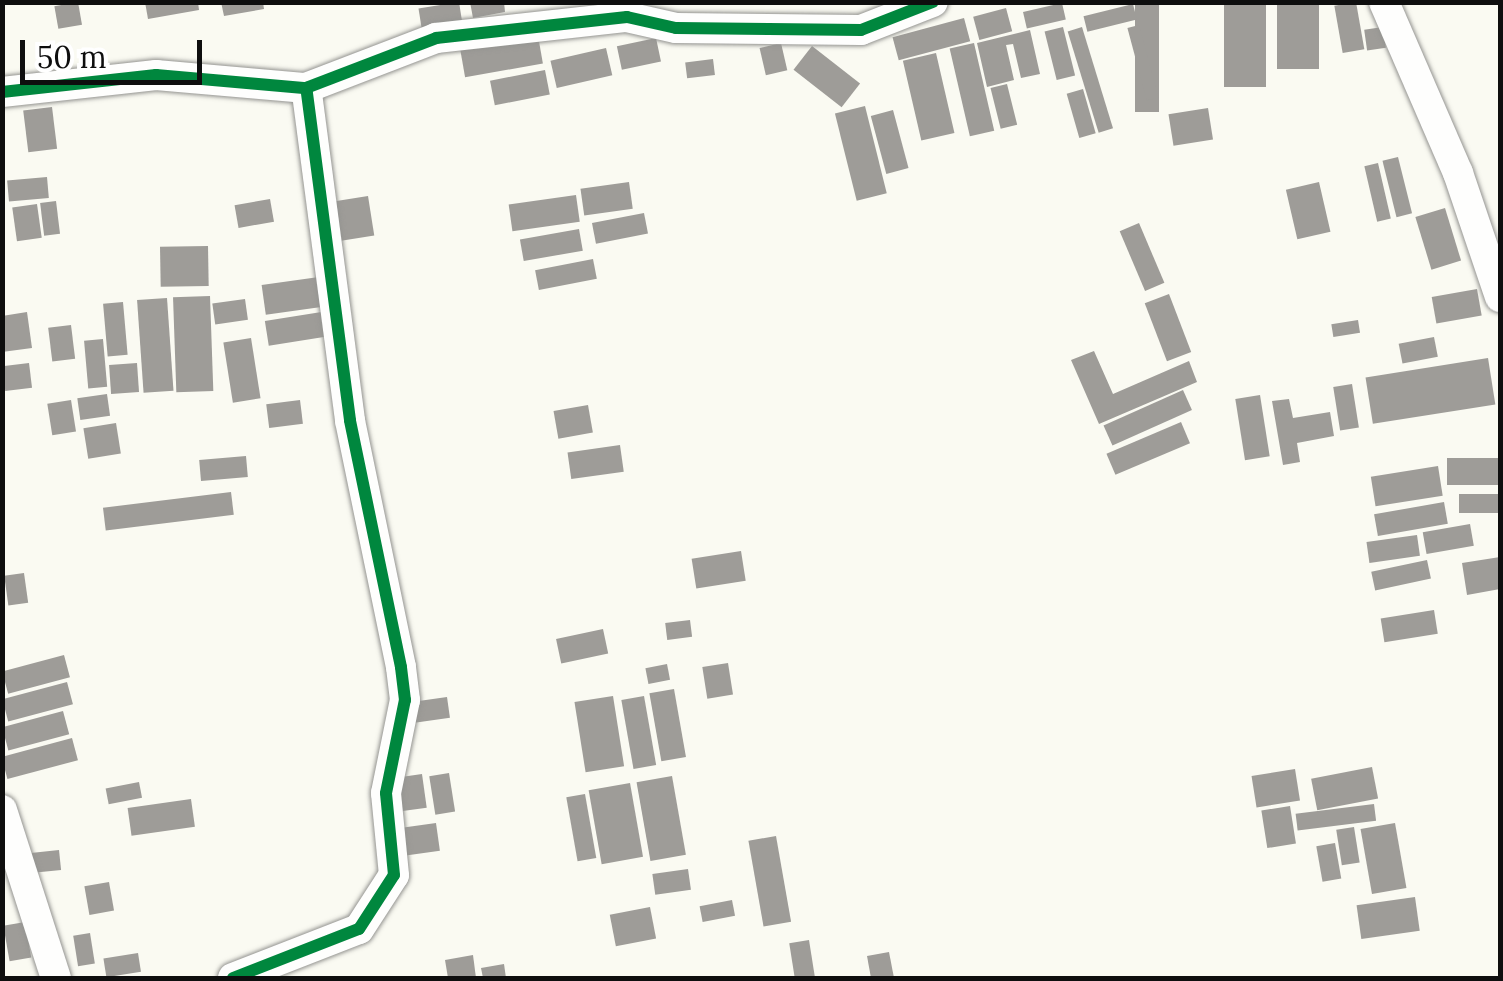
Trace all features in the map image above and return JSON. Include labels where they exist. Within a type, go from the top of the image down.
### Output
[{"type":"street","points":[[2,92],[156,75],[306,88],[436,38],[627,17],[672,16],[860,30],[933,2]]},
{"type":"street","points":[[1384,2],[1458,173],[1500,296]]},
{"type":"street","points":[[232,978],[359,929],[394,875],[386,793],[405,700],[350,420],[306,88]]},
{"type":"street","points":[[2,810],[56,978]]},
{"type":"building","points":[[78,2],[82,25],[58,29],[54,6]]},
{"type":"building","points":[[145,2],[198,2],[199,10],[148,19]]},
{"type":"building","points":[[221,2],[263,2],[264,9],[224,16]]},
{"type":"building","points":[[459,2],[462,22],[422,28],[419,8]]},
{"type":"building","points":[[470,2],[504,2],[505,12],[473,18]]},
{"type":"building","points":[[1135,2],[1159,2],[1159,112],[1135,112]]},
{"type":"building","points":[[1224,2],[1266,2],[1266,87],[1224,87]]},
{"type":"building","points":[[1277,2],[1319,2],[1319,69],[1277,69]]},
{"type":"building","points":[[1356,2],[1364,49],[1343,53],[1334,6]]},
{"type":"building","points":[[1062,3],[1066,20],[1027,29],[1023,12]]},
{"type":"building","points":[[1133,4],[1137,20],[1087,32],[1084,16]]},
{"type":"building","points":[[1006,8],[1012,31],[979,40],[973,17]]},
{"type":"building","points":[[964,18],[970,41],[899,60],[893,37]]},
{"type":"building","points":[[1139,25],[1158,97],[1147,101],[1127,28]]},
{"type":"building","points":[[1063,27],[1075,76],[1057,80],[1045,32]]},
{"type":"building","points":[[1082,27],[1113,128],[1099,133],[1068,31]]},
{"type":"building","points":[[1383,27],[1386,48],[1367,50],[1364,30]]},
{"type":"building","points":[[537,30],[543,63],[465,77],[459,44]]},
{"type":"building","points":[[1030,30],[1040,74],[1021,78],[1013,44],[1006,45],[1014,80],[987,87],[977,43]]},
{"type":"building","points":[[656,38],[661,61],[622,70],[617,46]]},
{"type":"building","points":[[781,43],[787,70],[766,75],[760,48]]},
{"type":"building","points":[[974,43],[994,131],[970,136],[950,49]]},
{"type":"building","points":[[812,46],[860,84],[842,107],[794,70]]},
{"type":"building","points":[[606,48],[612,75],[557,88],[550,61]]},
{"type":"building","points":[[936,53],[954,133],[921,141],[903,61]]},
{"type":"building","points":[[713,59],[715,75],[687,78],[685,62]]},
{"type":"building","points":[[545,70],[550,95],[495,105],[490,81]]},
{"type":"building","points":[[1007,84],[1017,125],[1001,129],[991,88]]},
{"type":"building","points":[[1083,89],[1096,133],[1079,138],[1067,94]]},
{"type":"building","points":[[865,106],[887,193],[857,201],[835,113]]},
{"type":"building","points":[[52,107],[57,149],[28,152],[23,111]]},
{"type":"building","points":[[1208,108],[1213,140],[1173,146],[1168,114]]},
{"type":"building","points":[[893,110],[909,168],[886,174],[871,116]]},
{"type":"building","points":[[1398,157],[1412,213],[1397,217],[1382,161]]},
{"type":"building","points":[[1378,163],[1391,219],[1377,222],[1364,166]]},
{"type":"building","points":[[47,177],[49,198],[9,201],[7,180]]},
{"type":"building","points":[[629,182],[633,209],[584,216],[580,189]]},
{"type":"building","points":[[1319,182],[1330,232],[1297,239],[1286,190]]},
{"type":"building","points":[[576,195],[580,222],[512,231],[509,204]]},
{"type":"building","points":[[368,196],[374,236],[340,241],[333,201]]},
{"type":"building","points":[[270,199],[274,222],[239,228],[235,205]]},
{"type":"building","points":[[56,201],[60,234],[44,236],[40,203]]},
{"type":"building","points":[[37,204],[42,238],[17,241],[12,207]]},
{"type":"building","points":[[1445,208],[1461,261],[1431,270],[1415,217]]},
{"type":"building","points":[[644,213],[648,234],[596,244],[592,223]]},
{"type":"building","points":[[1139,223],[1164,283],[1145,291],[1120,231]]},
{"type":"building","points":[[579,229],[583,251],[524,261],[520,239]]},
{"type":"building","points":[[208,246],[209,286],[161,287],[160,247]]},
{"type":"building","points":[[593,259],[597,279],[539,290],[535,270]]},
{"type":"building","points":[[326,276],[330,306],[266,315],[262,285]]},
{"type":"building","points":[[1477,289],[1482,316],[1436,324],[1432,297]]},
{"type":"building","points":[[1169,294],[1191,352],[1167,361],[1145,303]]},
{"type":"building","points":[[210,296],[213,391],[176,392],[173,297]]},
{"type":"building","points":[[167,298],[173,391],[144,393],[137,300]]},
{"type":"building","points":[[245,299],[248,320],[215,324],[212,304]]},
{"type":"building","points":[[123,302],[128,355],[108,357],[103,304]]},
{"type":"building","points":[[334,310],[338,335],[269,346],[265,321]]},
{"type":"building","points":[[27,312],[32,348],[2,352],[2,316]]},
{"type":"building","points":[[1358,320],[1360,333],[1333,337],[1331,324]]},
{"type":"building","points":[[71,325],[75,359],[52,362],[48,328]]},
{"type":"building","points":[[1434,337],[1438,357],[1402,364],[1399,344]]},
{"type":"building","points":[[251,338],[261,398],[233,403],[223,342]]},
{"type":"building","points":[[103,339],[107,387],[88,388],[84,341]]},
{"type":"building","points":[[1094,351],[1113,394],[1189,361],[1197,382],[1099,424],[1071,360]]},
{"type":"building","points":[[1488,358],[1495,404],[1373,424],[1366,377]]},
{"type":"building","points":[[29,363],[32,388],[5,391],[2,366]]},
{"type":"building","points":[[137,363],[139,392],[111,394],[109,365]]},
{"type":"building","points":[[1352,384],[1359,427],[1340,430],[1333,387]]},
{"type":"building","points":[[1183,390],[1192,410],[1112,445],[1104,425]]},
{"type":"building","points":[[107,394],[110,416],[80,420],[77,398]]},
{"type":"building","points":[[1260,395],[1270,456],[1245,460],[1235,399]]},
{"type":"building","points":[[1289,399],[1293,418],[1330,412],[1334,436],[1297,443],[1300,462],[1283,465],[1272,401]]},
{"type":"building","points":[[71,400],[76,432],[52,435],[47,404]]},
{"type":"building","points":[[300,400],[303,424],[269,428],[266,404]]},
{"type":"building","points":[[588,405],[593,433],[558,439],[554,411]]},
{"type":"building","points":[[1181,422],[1190,443],[1115,475],[1106,454]]},
{"type":"building","points":[[116,423],[121,454],[88,459],[83,428]]},
{"type":"building","points":[[620,445],[624,472],[571,479],[568,452]]},
{"type":"building","points":[[246,456],[248,477],[201,481],[199,460]]},
{"type":"building","points":[[1447,458],[1500,458],[1500,485],[1447,485]]},
{"type":"building","points":[[1438,466],[1443,496],[1376,506],[1371,477]]},
{"type":"building","points":[[231,492],[234,515],[106,531],[103,508]]},
{"type":"building","points":[[1459,494],[1500,494],[1500,513],[1459,513]]},
{"type":"building","points":[[1444,502],[1448,524],[1378,536],[1374,514]]},
{"type":"building","points":[[1470,524],[1474,546],[1427,554],[1423,532]]},
{"type":"building","points":[[1417,535],[1420,556],[1369,563],[1366,542]]},
{"type":"building","points":[[741,551],[746,581],[696,588],[692,559]]},
{"type":"building","points":[[1500,557],[1500,589],[1467,595],[1462,563]]},
{"type":"building","points":[[1427,560],[1431,579],[1375,590],[1371,572]]},
{"type":"building","points":[[24,573],[28,603],[8,605],[4,576]]},
{"type":"building","points":[[1434,610],[1438,634],[1384,642],[1381,618]]},
{"type":"building","points":[[690,620],[692,637],[667,640],[665,623]]},
{"type":"building","points":[[603,629],[608,653],[561,663],[556,639]]},
{"type":"building","points":[[64,655],[70,677],[8,694],[2,672]]},
{"type":"building","points":[[728,663],[733,695],[707,699],[702,667]]},
{"type":"building","points":[[667,664],[670,680],[648,684],[645,668]]},
{"type":"building","points":[[67,682],[73,704],[8,722],[2,699]]},
{"type":"building","points":[[674,689],[686,757],[661,761],[649,693]]},
{"type":"building","points":[[613,696],[624,766],[586,772],[574,702]]},
{"type":"building","points":[[644,696],[656,765],[634,769],[621,700]]},
{"type":"building","points":[[447,697],[450,718],[409,724],[406,703]]},
{"type":"building","points":[[63,711],[69,734],[8,750],[2,727]]},
{"type":"building","points":[[72,738],[78,760],[7,779],[2,757]]},
{"type":"building","points":[[1372,767],[1378,798],[1317,810],[1311,779]]},
{"type":"building","points":[[1295,769],[1300,801],[1257,807],[1252,776]]},
{"type":"building","points":[[449,773],[455,812],[435,815],[429,776]]},
{"type":"building","points":[[422,774],[427,808],[399,812],[394,778]]},
{"type":"building","points":[[672,776],[686,855],[650,861],[637,782]]},
{"type":"building","points":[[139,782],[142,798],[109,804],[106,788]]},
{"type":"building","points":[[630,783],[643,857],[602,864],[589,790]]},
{"type":"building","points":[[585,794],[596,858],[578,861],[566,797]]},
{"type":"building","points":[[191,799],[195,827],[132,836],[128,808]]},
{"type":"building","points":[[1374,804],[1376,821],[1298,831],[1296,814]]},
{"type":"building","points":[[1290,806],[1296,844],[1267,848],[1261,811]]},
{"type":"building","points":[[436,823],[440,851],[402,856],[398,828]]},
{"type":"building","points":[[1395,823],[1406,888],[1372,894],[1361,829]]},
{"type":"building","points":[[1354,827],[1360,863],[1342,865],[1336,830]]},
{"type":"building","points":[[776,836],[791,922],[764,927],[748,841]]},
{"type":"building","points":[[1335,843],[1341,878],[1323,882],[1316,846]]},
{"type":"building","points":[[59,850],[61,870],[28,873],[26,853]]},
{"type":"building","points":[[688,869],[691,890],[655,895],[652,874]]},
{"type":"building","points":[[109,882],[114,911],[89,915],[84,886]]},
{"type":"building","points":[[1415,897],[1420,931],[1361,939],[1357,905]]},
{"type":"building","points":[[732,900],[735,916],[703,922],[700,906]]},
{"type":"building","points":[[650,907],[656,938],[616,946],[610,915]]},
{"type":"building","points":[[25,922],[31,957],[10,961],[3,926]]},
{"type":"building","points":[[90,933],[95,964],[78,966],[73,936]]},
{"type":"building","points":[[809,940],[815,978],[795,978],[789,943]]},
{"type":"building","points":[[889,952],[894,978],[871,978],[867,956]]},
{"type":"building","points":[[138,953],[141,972],[106,977],[103,958]]},
{"type":"building","points":[[473,955],[476,978],[448,978],[445,960]]},
{"type":"building","points":[[504,964],[506,978],[483,978],[481,968]]},
{"type":"cycle path","points":[[2,92],[156,75],[306,88],[436,38],[627,17],[676,28],[861,30],[933,2]]},
{"type":"cycle path","points":[[233,978],[359,929],[394,875],[386,793],[405,700],[350,420],[306,88]]}]
